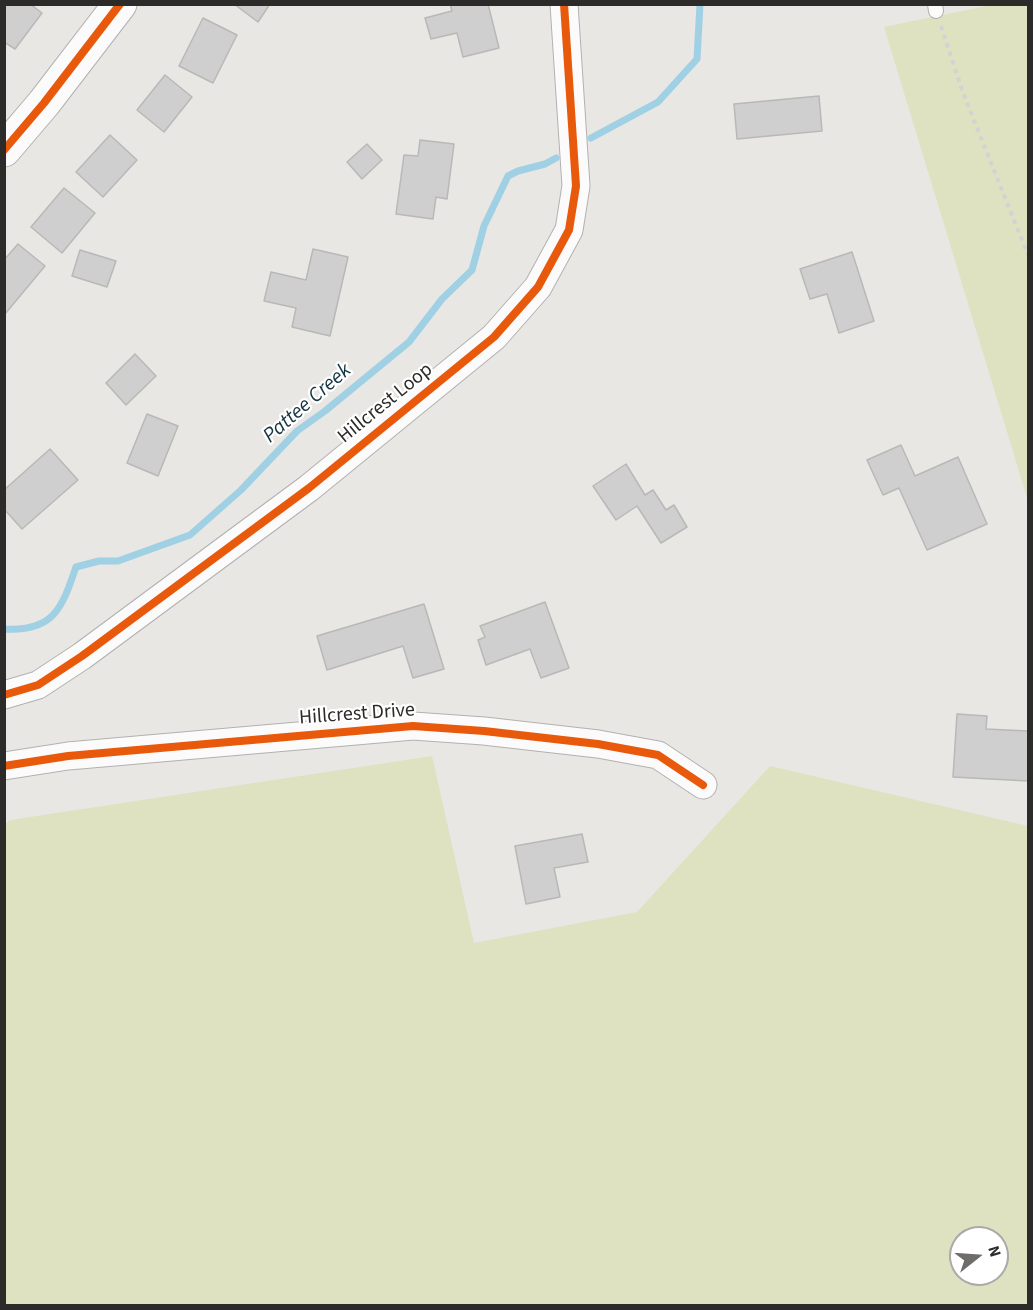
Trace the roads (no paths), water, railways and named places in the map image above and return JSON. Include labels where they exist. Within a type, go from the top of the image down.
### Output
[{"type":"street","points":[[4,150],[44,103],[120,4]]},
{"type":"street","name":"Hillcrest Loop","points":[[4,695],[38,685],[82,656],[309,488],[494,337],[538,287],[569,230],[576,186],[564,4]]},
{"type":"street","name":"Hillcrest Drive","points":[[4,766],[68,756],[413,726],[484,731],[598,744],[658,755],[703,785]]},
{"type":"waterway","name":"Pattee Creek","points":[[591,138],[658,102],[697,59],[700,4]]},
{"type":"waterway","name":"Pattee Creek","points":[[4,629],[21,629],[45,622],[60,605],[76,567],[99,561],[118,561],[190,535],[241,490],[297,431],[409,342],[442,299],[472,270],[484,226],[508,176],[556,158]]}]
